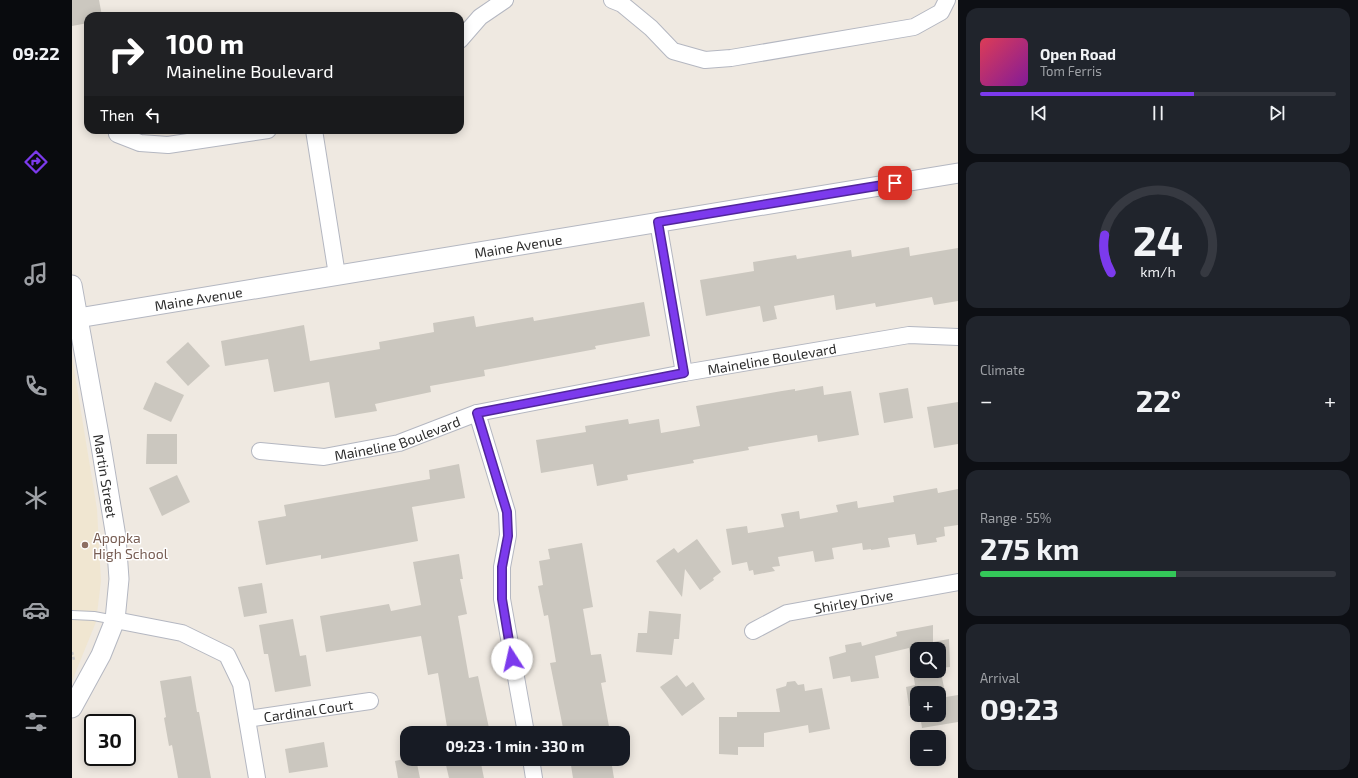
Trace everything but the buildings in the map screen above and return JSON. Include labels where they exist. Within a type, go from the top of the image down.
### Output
[{"type":"street","points":[[464,35],[480,16],[505,0]]},
{"type":"street","points":[[612,0],[622,4],[672,51],[705,60],[731,58],[914,27],[941,12],[948,0]]},
{"type":"street","points":[[118,134],[140,143],[168,145],[241,134]]},
{"type":"street","points":[[315,134],[337,275]]},
{"type":"street","name":"Maine Avenue","points":[[75,318],[958,173]]},
{"type":"street","points":[[658,222],[684,373]]},
{"type":"street","name":"Martin Street","points":[[72,285],[75,318],[101,446],[116,537],[118,579],[114,620],[101,655],[72,708]]},
{"type":"street","name":"Maineline Boulevard","points":[[260,452],[324,457],[399,444],[477,413],[684,373],[909,335],[958,337]]},
{"type":"street","points":[[477,413],[507,512],[508,536],[502,567],[502,599],[525,726]]},
{"type":"street","name":"Shirley Drive","points":[[753,631],[787,614],[958,582]]},
{"type":"street","points":[[114,620],[182,633],[227,655],[241,684],[257,778]]},
{"type":"street","name":"Cardinal Court","points":[[247,719],[370,701]]},
{"type":"street","points":[[532,766],[534,778]]},
{"type":"lane","points":[[72,615],[94,616],[114,620]]},
{"type":"path","points":[[72,652],[74,660]]},
{"type":"shaded area","name":"Apopka High School","points":[[72,357],[97,509],[101,581],[96,622],[72,681]]},
{"type":"place","name":"Apopka High School","points":[[85,545]]},
{"type":"route","points":[[512,659],[502,599],[502,567],[508,536],[507,512],[477,413],[684,373],[658,222],[895,183]]}]
